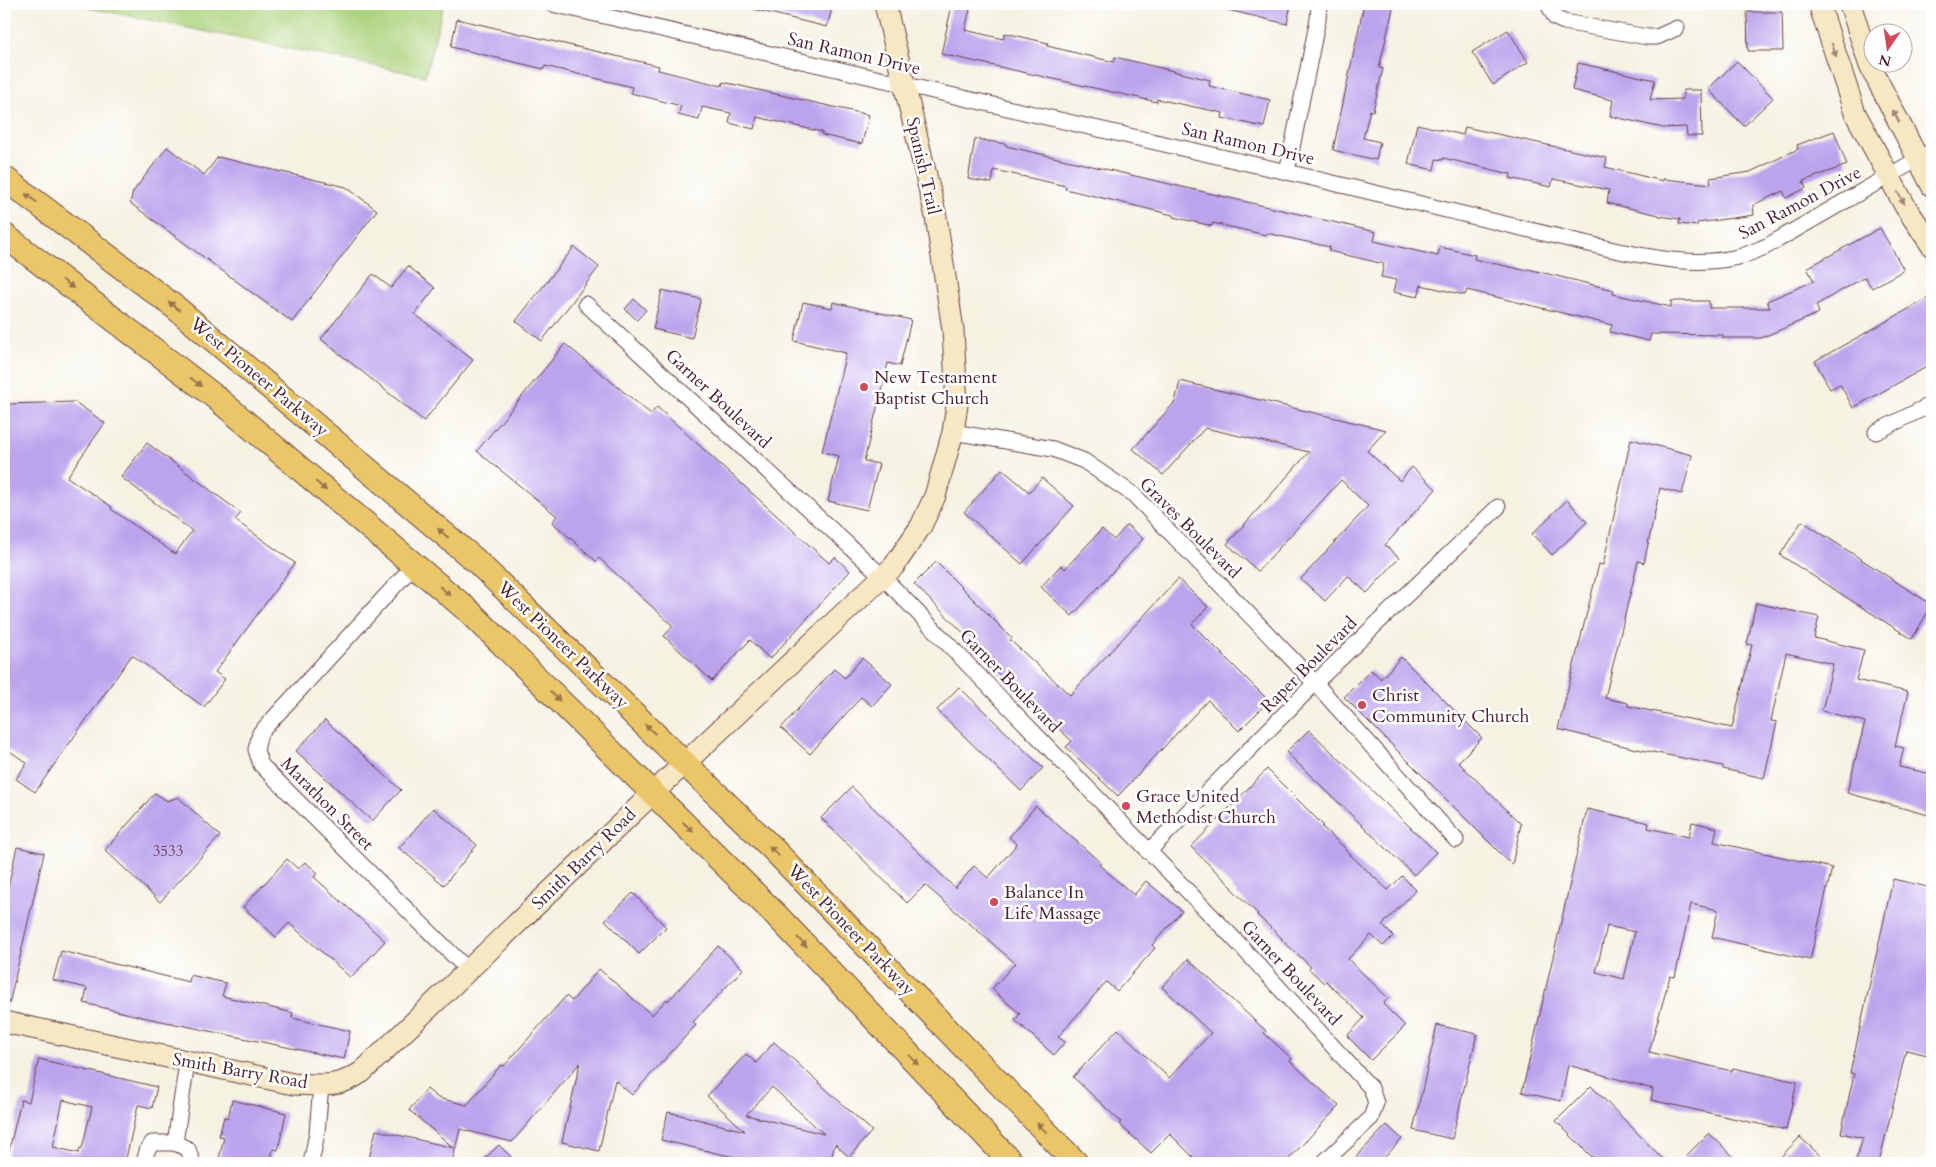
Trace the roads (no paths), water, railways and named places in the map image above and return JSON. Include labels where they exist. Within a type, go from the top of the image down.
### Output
[{"type":"main road","name":"West Pioneer Parkway","points":[[4,178],[176,308],[476,560],[771,847],[1076,1163]]},
{"type":"main road","points":[[4,235],[214,396],[471,613],[776,915],[1012,1163]]},
{"type":"street","name":"Spanish Trail","points":[[885,4],[936,217],[953,330]]},
{"type":"street","points":[[1287,172],[1318,19],[1319,4]]},
{"type":"street","points":[[1548,4],[1555,18],[1564,22],[1647,37],[1657,36],[1677,28]]},
{"type":"street","points":[[1819,4],[1855,113],[1905,206],[1932,246]]},
{"type":"street","points":[[1850,4],[1870,66],[1925,156],[1932,186]]},
{"type":"street","name":"San Ramon Drive","points":[[561,5],[1287,172],[1614,250],[1662,259],[1690,262],[1737,257],[1767,246],[1925,156]]},
{"type":"street","name":"Garner Boulevard","points":[[586,304],[883,577],[1239,944],[1371,1088],[1376,1103],[1371,1118],[1324,1163]]},
{"type":"street","name":"Smith Barry Road","points":[[4,1022],[293,1084],[336,1085],[362,1072],[684,763],[894,566],[921,526],[935,496],[953,432],[957,405],[953,330]]},
{"type":"street","points":[[1876,432],[1932,404]]},
{"type":"street","name":"Graves Boulevard","points":[[953,432],[1052,449],[1084,461],[1134,495],[1315,683],[1456,840]]},
{"type":"street","name":"Raper Boulevard","points":[[1148,852],[1315,683],[1498,507]]},
{"type":"street","name":"Marathon Street","points":[[414,565],[260,733],[256,750],[261,765],[468,970]]},
{"type":"street","points":[[175,1143],[187,1062]]},
{"type":"street","points":[[311,1163],[317,1133],[322,1085]]},
{"type":"street","points":[[144,1163],[147,1151],[152,1143],[175,1143],[188,1149],[193,1163]]},
{"type":"place","name":"New Testament Baptist Church","points":[[864,387]]},
{"type":"place","name":"Christ Community Church","points":[[1362,705]]},
{"type":"place","name":"Grace United Methodist Church","points":[[1126,806]]},
{"type":"place","name":"Balance In Life Massage","points":[[994,902]]}]
